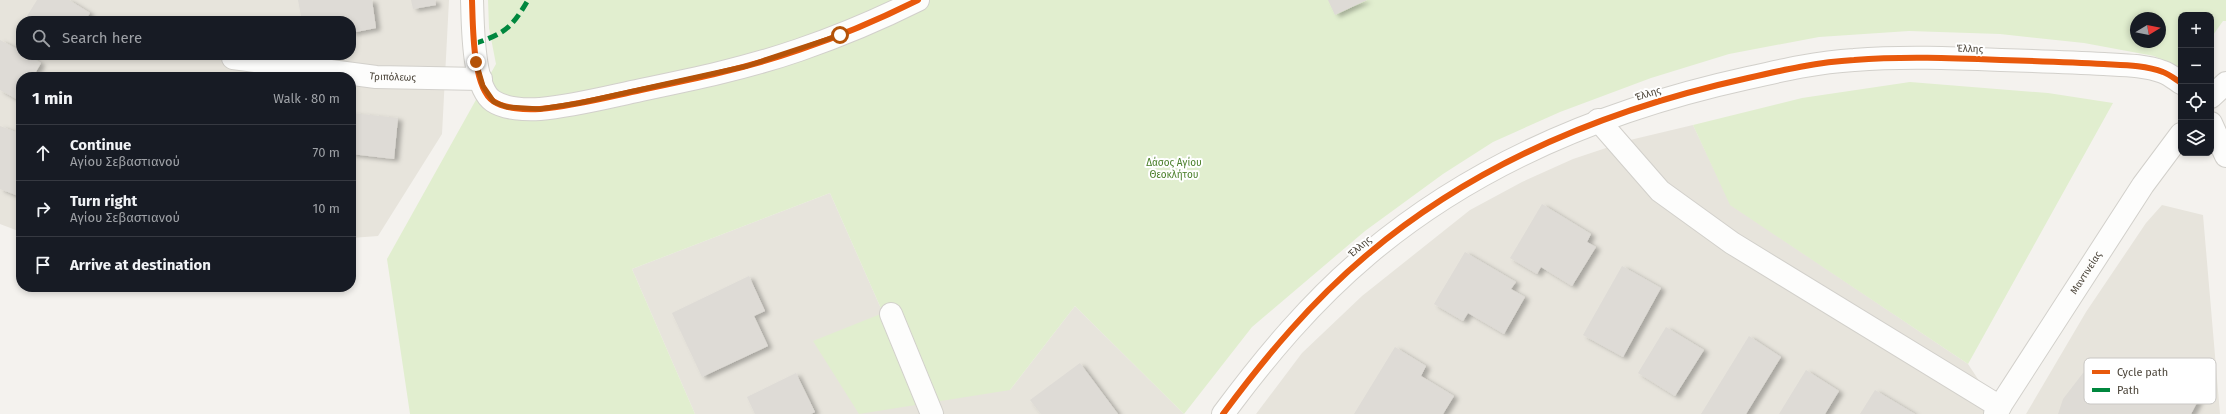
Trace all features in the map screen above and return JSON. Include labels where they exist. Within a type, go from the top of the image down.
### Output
[{"type":"street","points":[[472,0],[474,48],[481,79],[490,98],[507,107],[540,109],[579,103],[747,66],[799,50],[872,23],[918,0]]},
{"type":"street","name":"Έλλης","points":[[1223,414],[1276,344],[1335,283],[1383,241],[1445,197],[1474,180],[1598,120],[1685,93],[1730,82],[1793,68],[1852,60],[1938,58],[2126,65],[2163,72],[2178,81]]},
{"type":"street","name":"Τριπόλεως","points":[[249,60],[339,72]]},
{"type":"street","name":"Τριπόλεως","points":[[356,74],[376,77],[481,79]]},
{"type":"street","points":[[2214,94],[2226,83]]},
{"type":"street","points":[[1598,120],[1660,191],[1732,243],[1998,411]]},
{"type":"street","points":[[2214,130],[2226,156]]},
{"type":"street","name":"Μαντινείας","points":[[1998,411],[2143,185],[2178,138]]},
{"type":"street","points":[[891,314],[932,414]]},
{"type":"shaded area","points":[[0,0],[449,0],[442,134],[378,236],[356,238],[356,72],[16,72],[16,230],[0,224]]},
{"type":"shaded area","points":[[1693,125],[1731,205],[1968,364],[2001,414],[1256,414],[1302,353],[1362,296],[1470,210],[1522,182],[1573,159],[1630,140]]},
{"type":"shaded area","points":[[830,193],[883,313],[1010,390],[1075,306],[1184,414],[695,414],[632,269]]},
{"type":"shaded area","points":[[2162,205],[2203,215],[2215,358],[2084,358],[2084,404],[2216,404],[2216,367],[2220,414],[2026,414],[2086,312],[2146,223]]},
{"type":"green space","name":"Δάσος Αγίου Θεοκλήτου","points":[[488,0],[2226,0],[2226,21],[2223,21],[2214,34],[2214,12],[2178,12],[2178,67],[2154,56],[2084,43],[2000,34],[1909,31],[1819,37],[1729,54],[1651,78],[1560,112],[1493,142],[1443,174],[1365,231],[1252,327],[1184,414],[1075,306],[1010,390],[859,414],[813,341],[883,313],[830,193],[632,269],[695,414],[410,414],[387,259],[496,64],[489,28]]},
{"type":"green space","points":[[1910,82],[2048,93],[2113,103],[1968,364],[1730,205],[1693,125],[1802,98]]},
{"type":"building","points":[[37,0],[69,0],[90,13],[88,16],[27,16]]},
{"type":"building","points":[[298,0],[372,0],[376,28],[356,32],[356,16],[301,16]]},
{"type":"building","points":[[411,0],[435,0],[436,5],[413,9]]},
{"type":"building","points":[[1328,0],[1367,0],[1335,15]]},
{"type":"building","points":[[0,40],[16,48],[16,60],[36,60],[41,63],[36,72],[16,72],[16,99],[0,90]]},
{"type":"building","points":[[356,114],[398,118],[394,159],[356,155]]},
{"type":"building","points":[[0,126],[16,132],[16,195],[0,189]]},
{"type":"building","points":[[1542,204],[1591,234],[1587,242],[1596,247],[1572,286],[1541,267],[1537,274],[1510,258]]},
{"type":"building","points":[[1465,252],[1516,282],[1511,289],[1525,297],[1504,334],[1468,313],[1463,321],[1434,304]]},
{"type":"building","points":[[1622,266],[1661,288],[1623,357],[1583,335]]},
{"type":"building","points":[[749,276],[765,311],[754,316],[768,346],[702,377],[672,313]]},
{"type":"building","points":[[1666,327],[1704,350],[1675,396],[1638,373]]},
{"type":"building","points":[[1749,336],[1781,357],[1746,414],[1701,414]]},
{"type":"building","points":[[1395,347],[1426,366],[1421,376],[1454,396],[1443,414],[1354,414]]},
{"type":"building","points":[[1080,363],[1118,414],[1041,414],[1030,400]]},
{"type":"building","points":[[1806,370],[1839,391],[1825,414],[1779,414]]},
{"type":"building","points":[[796,373],[815,412],[811,414],[755,414],[747,397]]},
{"type":"building","points":[[2083,373],[2084,404],[2196,404],[2191,414],[2058,414],[2063,399]]},
{"type":"building","points":[[1875,390],[1915,414],[1860,414]]},
{"type":"marked path","points":[[474,44],[493,37],[506,29],[517,18],[528,0]]},
{"type":"cycle path","points":[[472,0],[477,69],[486,94],[493,101],[503,106],[528,109],[553,108],[591,101],[740,68],[799,50],[845,33],[918,0]]},
{"type":"cycle path","points":[[1223,414],[1273,350],[1309,310],[1347,272],[1410,222],[1454,192],[1500,166],[1547,143],[1646,105],[1697,90],[1787,69],[1814,64],[1872,59],[1946,58],[2126,65],[2156,70],[2168,74],[2178,81]]},
{"type":"route","points":[[476,62],[483,86],[494,102],[507,107],[540,109],[579,103],[747,66],[799,50],[840,35]]}]
